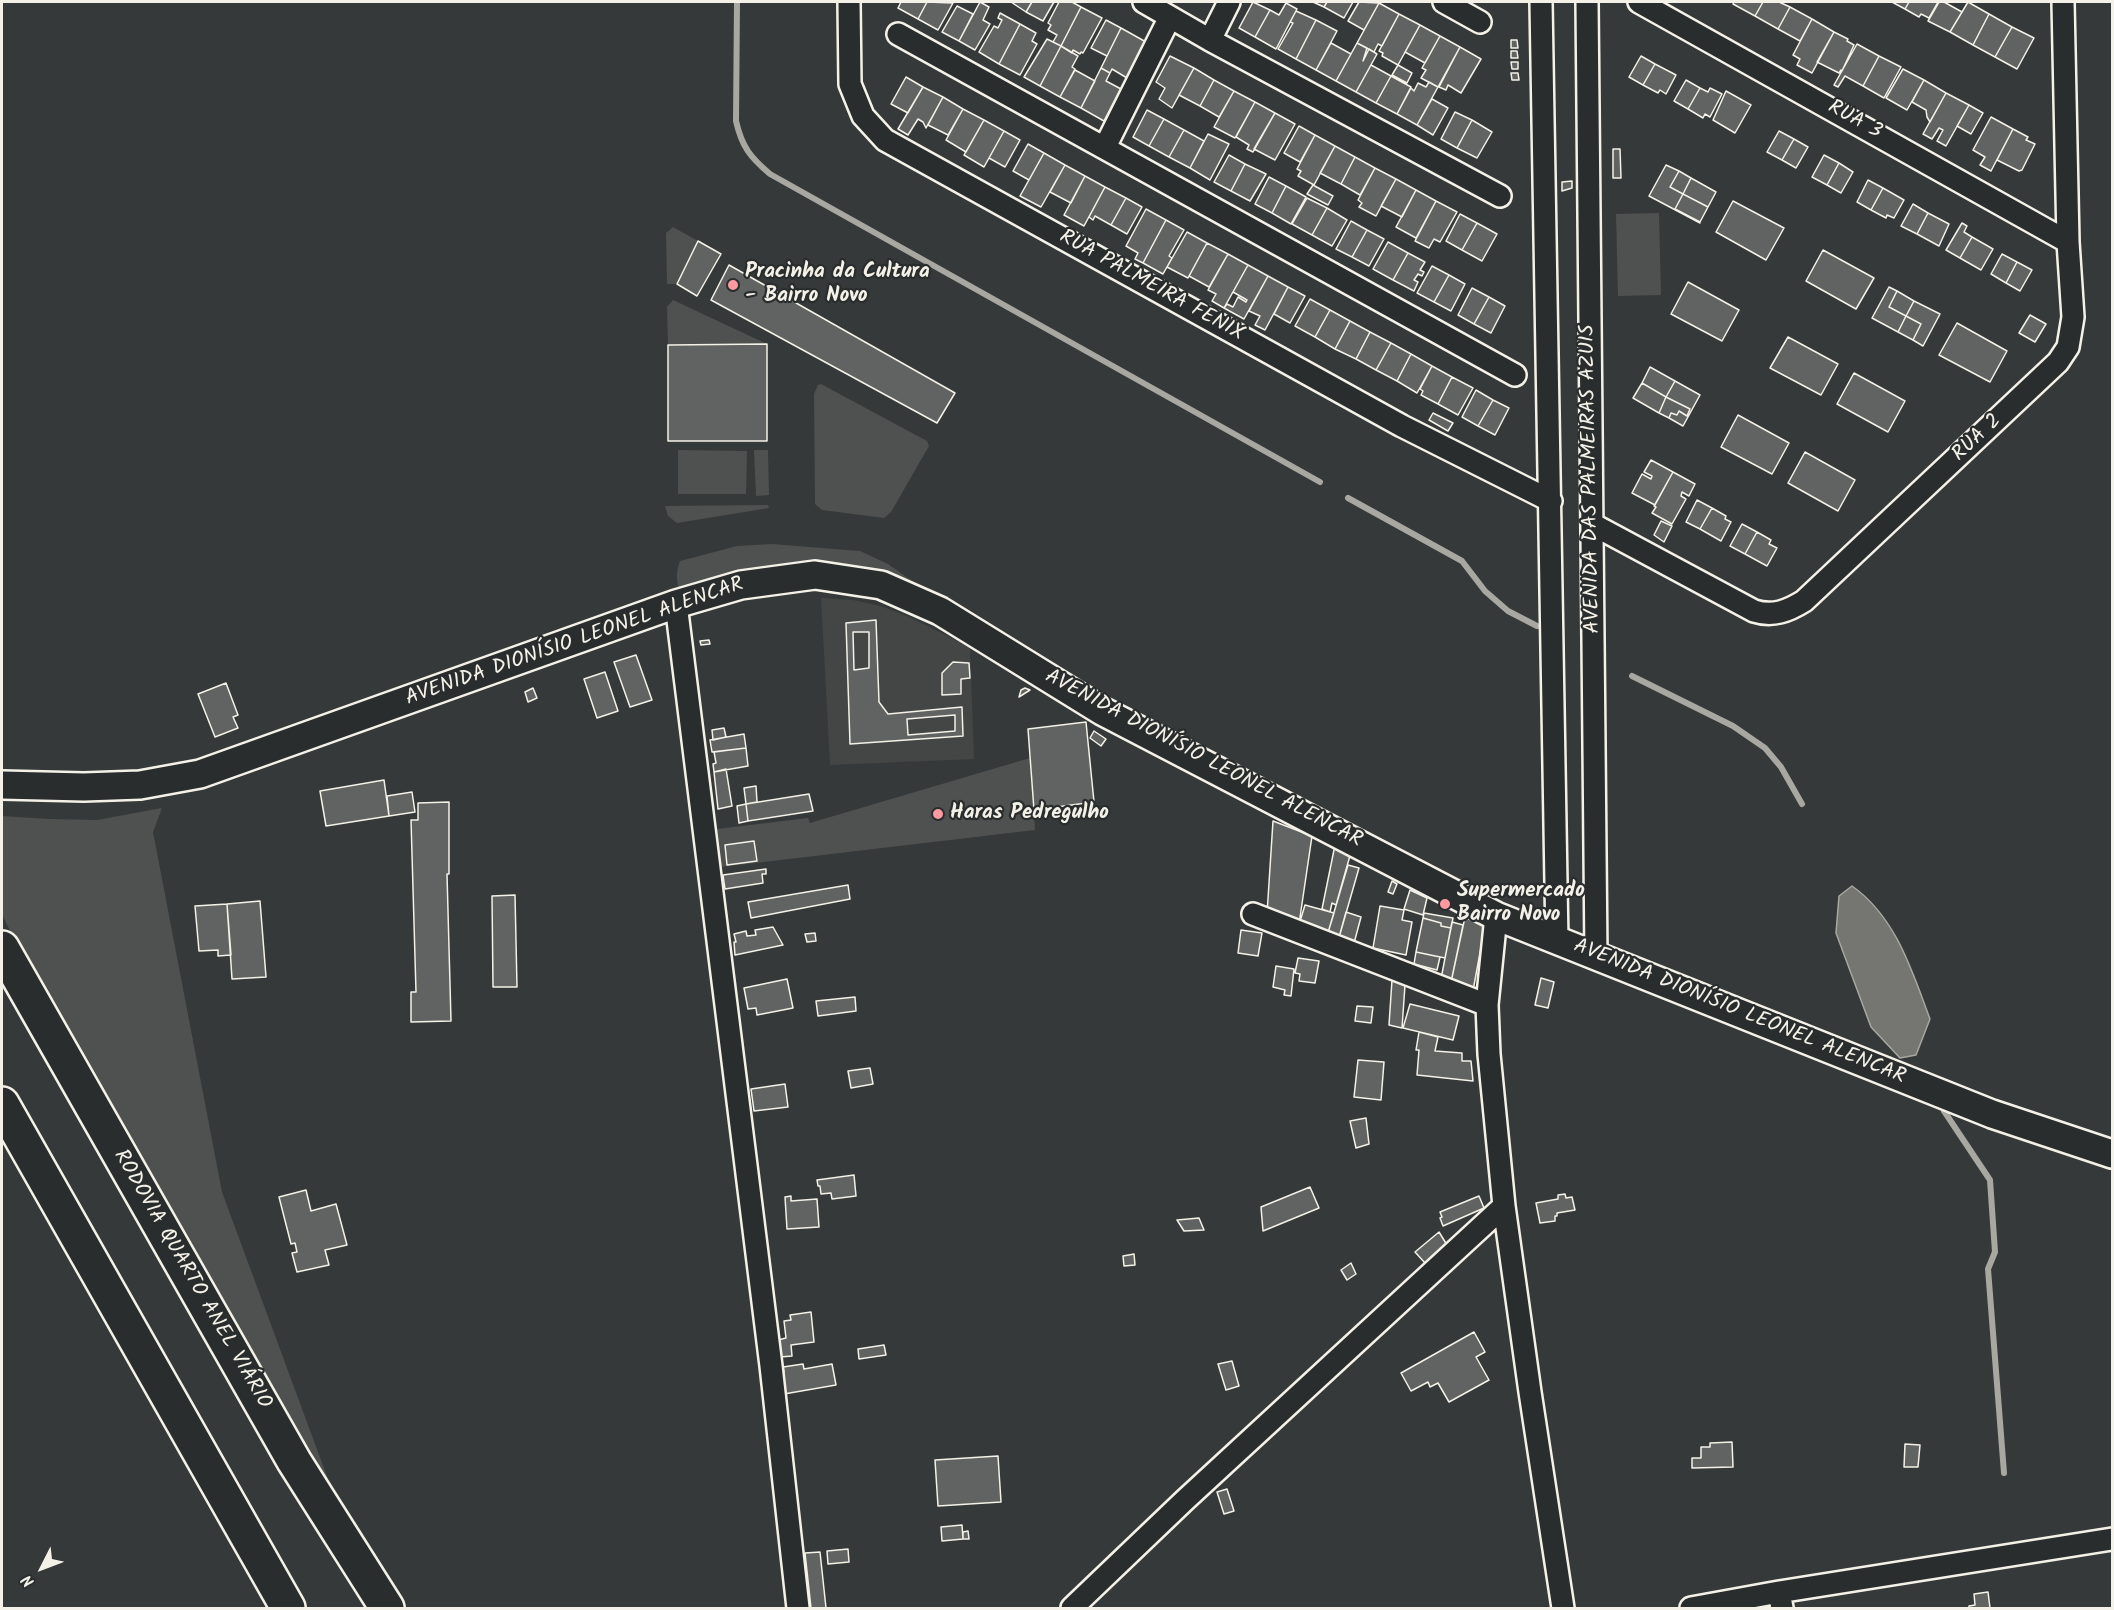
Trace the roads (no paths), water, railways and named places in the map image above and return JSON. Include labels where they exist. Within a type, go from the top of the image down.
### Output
[{"type":"highway","name":"RODOVIA QUARTO ANEL VIÁRIO","points":[[2,948],[294,1461],[387,1608]]},
{"type":"highway","points":[[2,1104],[288,1608]]},
{"type":"street","name":"RUA PALMEIRA FENIX","points":[[849,2],[850,84],[863,116],[885,140],[1402,426],[1551,501]]},
{"type":"street","points":[[1144,2],[1500,196]]},
{"type":"street","points":[[1210,40],[1229,2]]},
{"type":"street","points":[[1444,2],[1480,22]]},
{"type":"street","name":"AVENIDA DAS PALMEIRAS AZUIS","points":[[1541,2],[1557,942]]},
{"type":"street","name":"AVENIDA DAS PALMEIRAS AZUIS","points":[[1587,2],[1596,957]]},
{"type":"street","name":"RUA 3","points":[[1639,2],[2068,242]]},
{"type":"street","name":"RUA 2","points":[[1592,524],[1754,611],[1772,614],[1792,609],[1804,601],[2058,362],[2068,347],[2073,317],[2068,242],[2063,2]]},
{"type":"street","points":[[1105,147],[1170,17]]},
{"type":"street","points":[[898,34],[1515,375]]},
{"type":"street","name":"AVENIDA DIONÍSIO LEONEL ALENCAR","points":[[2,785],[84,787],[140,785],[200,774],[676,604],[741,585],[815,575],[880,585],[940,610],[1102,711],[1496,916],[1992,1114],[2112,1154]]},
{"type":"street","points":[[676,604],[771,1366],[798,1608]]},
{"type":"street","points":[[1253,914],[1487,1005]]},
{"type":"street","points":[[1496,916],[1487,1005],[1489,1054],[1504,1206],[1563,1608]]},
{"type":"street","points":[[1072,1608],[1185,1500],[1504,1206]]},
{"type":"street","points":[[1691,1608],[1781,1600],[2112,1539]]},
{"type":"waterway","points":[[737,2],[736,121],[748,151],[770,174],[1320,482]]},
{"type":"waterway","points":[[1348,498],[1462,561],[1485,591],[1508,611],[1537,626]]},
{"type":"waterway","points":[[1632,676],[1733,726],[1765,748],[1781,767],[1802,804]]},
{"type":"waterway","points":[[1944,1111],[1990,1180],[1995,1252],[1988,1269],[2004,1473]]},
{"type":"place","name":"Pracinha da Cultura - Bairro Novo","points":[[733,285]]},
{"type":"place","name":"Haras Pedregulho","points":[[938,814]]},
{"type":"place","name":"Supermercado Bairro Novo","points":[[1445,904]]}]
